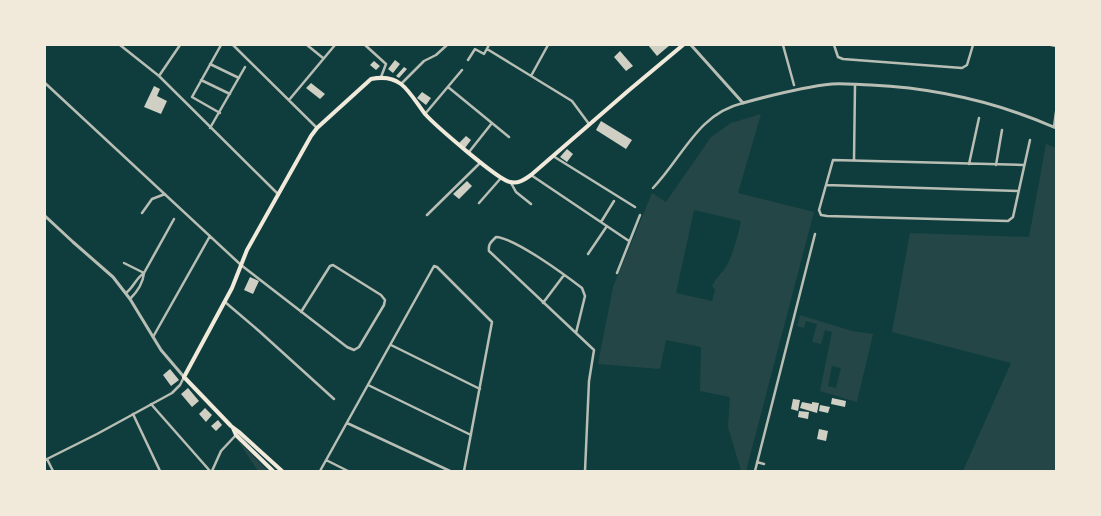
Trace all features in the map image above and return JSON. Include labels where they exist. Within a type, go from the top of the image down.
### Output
[{"type":"main road","points":[[282,471],[231,426],[184,377],[224,302],[247,250],[317,128],[364,84],[381,78],[390,79],[401,84],[425,114],[501,178],[511,183],[522,181],[531,176],[589,124],[683,45]]},
{"type":"main road","points":[[231,426],[236,435],[273,471]]},
{"type":"street","points":[[120,45],[160,76],[278,194]]},
{"type":"street","points":[[160,76],[180,45]]},
{"type":"street","points":[[220,113],[192,96],[221,45]]},
{"type":"street","points":[[233,45],[317,128]]},
{"type":"street","points":[[307,45],[323,59]]},
{"type":"street","points":[[288,100],[335,45]]},
{"type":"street","points":[[365,45],[386,64],[381,78]]},
{"type":"street","points":[[401,84],[424,61],[436,55],[447,45]]},
{"type":"street","points":[[468,60],[475,49],[484,54],[490,45]]},
{"type":"street","points":[[531,76],[548,45]]},
{"type":"street","points":[[691,45],[743,103]]},
{"type":"street","points":[[783,45],[794,85]]},
{"type":"street","points":[[834,45],[840,58],[962,68],[967,65],[974,45]]},
{"type":"street","points":[[1051,45],[1056,46]]},
{"type":"street","points":[[487,49],[572,102],[589,124]]},
{"type":"street","points":[[210,64],[239,78]]},
{"type":"street","points":[[210,128],[245,67]]},
{"type":"street","points":[[425,114],[462,70]]},
{"type":"street","points":[[201,80],[230,94]]},
{"type":"street","points":[[45,83],[241,265],[301,312],[348,347],[354,350],[359,347],[384,305],[385,300],[381,295],[333,265],[330,266],[301,312]]},
{"type":"street","points":[[654,188],[703,124],[718,112],[743,103],[798,89],[834,84],[899,86],[964,96],[995,104],[1055,128],[1056,112]]},
{"type":"street","points":[[854,160],[855,85]]},
{"type":"street","points":[[448,87],[509,137]]},
{"type":"street","points":[[968,164],[978,118]]},
{"type":"street","points":[[469,152],[492,123]]},
{"type":"street","points":[[996,165],[1002,130]]},
{"type":"street","points":[[1023,165],[834,160],[819,210],[821,215],[1011,220],[1030,140]]},
{"type":"street","points":[[553,156],[636,207]]},
{"type":"street","points":[[427,215],[481,162]]},
{"type":"street","points":[[531,176],[630,241]]},
{"type":"street","points":[[480,203],[501,178]]},
{"type":"street","points":[[511,183],[516,192],[531,204]]},
{"type":"street","points":[[826,185],[1018,192]]},
{"type":"street","points":[[142,212],[152,199],[165,194]]},
{"type":"street","points":[[601,222],[614,201]]},
{"type":"street","points":[[617,273],[640,215]]},
{"type":"street","points":[[45,216],[112,277],[126,293],[161,350],[184,377],[180,385],[172,393],[46,460],[53,471]]},
{"type":"street","points":[[130,298],[139,287],[144,278],[144,273],[174,219]]},
{"type":"street","points":[[588,254],[607,226]]},
{"type":"street","points":[[755,471],[815,234]]},
{"type":"street","points":[[153,337],[210,236]]},
{"type":"street","points":[[576,333],[586,296],[582,288],[503,238],[496,237],[488,246],[489,251],[594,350],[587,404],[585,471]]},
{"type":"street","points":[[124,263],[144,273]]},
{"type":"street","points":[[320,471],[434,266],[437,266],[492,322],[464,471]]},
{"type":"street","points":[[126,293],[138,276],[144,273]]},
{"type":"street","points":[[543,302],[564,275]]},
{"type":"street","points":[[224,302],[334,399]]},
{"type":"street","points":[[391,344],[480,389]]},
{"type":"street","points":[[368,385],[471,435]]},
{"type":"street","points":[[150,404],[211,471],[221,451],[236,435]]},
{"type":"street","points":[[133,414],[160,471]]},
{"type":"street","points":[[347,423],[450,471]]},
{"type":"street","points":[[326,460],[348,471]]},
{"type":"street","points":[[757,462],[764,464]]},
{"type":"shaded area","points":[[761,114],[738,193],[814,212],[746,471],[741,471],[728,427],[730,397],[700,391],[701,347],[666,340],[660,369],[598,364],[613,287],[652,193],[666,202],[711,137],[731,123]],"holes":[[[694,210],[741,221],[736,243],[728,263],[712,286],[715,290],[712,301],[676,293]]]},
{"type":"shaded area","points":[[1046,144],[1056,148],[1056,471],[963,471],[1011,363],[892,332],[910,233],[1029,237]]},
{"type":"shaded area","points":[[800,315],[852,331],[873,334],[857,402],[820,391],[832,332],[825,330],[821,344],[812,342],[817,324],[806,321],[804,328],[797,326]],"holes":[[[832,366],[841,368],[836,388],[828,386]]]},
{"type":"shaded area","points":[[235,437],[268,471],[258,471]]},
{"type":"building","points":[[648,45],[670,45],[657,56]]},
{"type":"building","points":[[620,51],[633,66],[626,71],[614,57]]},
{"type":"building","points":[[395,60],[400,64],[393,73],[388,69]]},
{"type":"building","points":[[374,61],[380,66],[376,70],[370,65]]},
{"type":"building","points":[[404,67],[407,69],[399,78],[396,76]]},
{"type":"building","points":[[311,83],[325,94],[320,99],[306,88]]},
{"type":"building","points":[[154,86],[160,89],[157,96],[167,101],[161,114],[144,107]]},
{"type":"building","points":[[422,92],[431,98],[426,105],[417,98]]},
{"type":"building","points":[[601,121],[632,140],[626,149],[596,130]]},
{"type":"building","points":[[466,136],[471,140],[465,148],[459,143]]},
{"type":"building","points":[[567,149],[573,154],[567,162],[560,157]]},
{"type":"building","points":[[467,181],[472,186],[459,199],[453,194]]},
{"type":"building","points":[[250,277],[259,281],[253,294],[244,290]]},
{"type":"building","points":[[170,369],[179,380],[171,386],[163,375]]},
{"type":"building","points":[[188,388],[199,401],[192,407],[181,394]]},
{"type":"building","points":[[832,398],[846,401],[845,407],[831,404]]},
{"type":"building","points":[[793,399],[800,400],[798,411],[791,409]]},
{"type":"building","points":[[802,402],[819,403],[817,413],[800,408]]},
{"type":"building","points":[[820,405],[830,407],[828,413],[819,411]]},
{"type":"building","points":[[205,408],[212,415],[206,422],[199,414]]},
{"type":"building","points":[[799,411],[809,412],[808,419],[798,417]]},
{"type":"building","points":[[218,420],[222,425],[216,431],[211,426]]},
{"type":"building","points":[[819,429],[828,431],[826,441],[817,439]]}]
